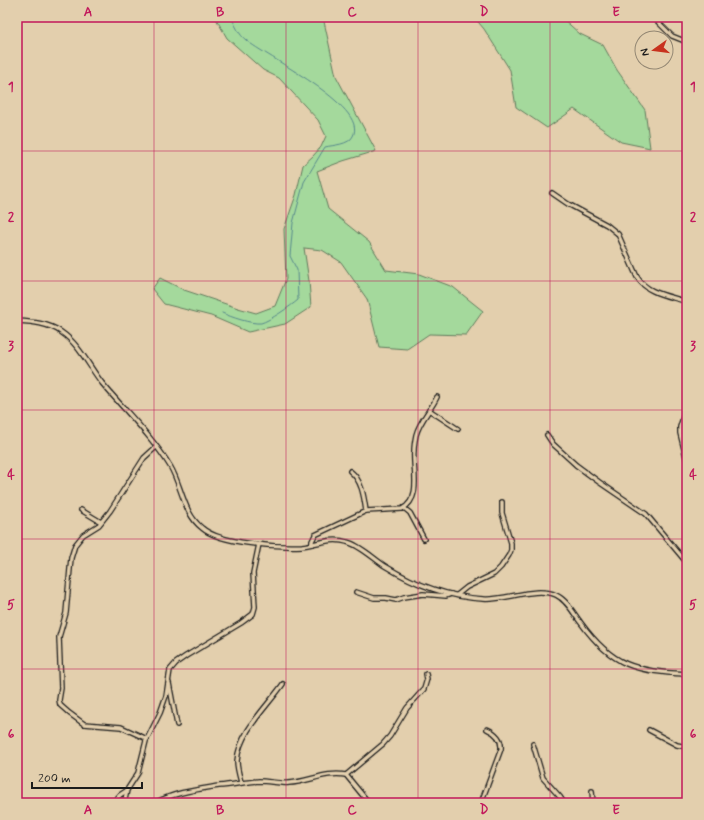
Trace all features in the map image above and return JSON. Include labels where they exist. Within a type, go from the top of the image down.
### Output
[{"type":"street","points":[[653,17],[672,36],[687,42]]},
{"type":"street","points":[[552,193],[568,204],[607,225],[618,234],[641,283],[653,291],[687,302]]},
{"type":"street","points":[[17,321],[34,322],[54,328],[74,343],[101,380],[156,447],[174,473],[193,518],[202,529],[215,536],[259,544],[282,546],[312,544],[328,541],[348,542],[356,545],[388,568],[422,584],[451,594],[489,599],[521,594],[543,593],[558,596],[564,601],[599,646],[623,663],[647,671],[687,674]]},
{"type":"street","points":[[404,508],[413,494],[416,483],[414,451],[416,436],[420,423],[437,397]]},
{"type":"street","points":[[687,405],[680,427],[680,433],[687,461]]},
{"type":"street","points":[[429,410],[458,429]]},
{"type":"street","points":[[547,434],[553,444],[576,465],[646,514],[687,563]]},
{"type":"street","points":[[147,739],[121,727],[84,724],[60,705],[59,700],[61,688],[59,636],[66,613],[71,558],[75,545],[83,535],[101,522],[110,511],[144,458],[156,447]]},
{"type":"street","points":[[350,472],[357,479],[366,511]]},
{"type":"street","points":[[460,595],[467,587],[494,574],[509,555],[511,543],[502,513],[502,502]]},
{"type":"street","points":[[312,544],[313,538],[320,532],[366,511],[404,508],[410,513],[424,540]]},
{"type":"street","points":[[81,510],[101,522]]},
{"type":"street","points":[[113,803],[127,790],[138,773],[147,739],[166,696],[170,670],[176,663],[197,649],[254,614],[253,573],[259,544]]},
{"type":"street","points":[[356,592],[374,598],[396,600],[423,594],[446,596],[451,594]]},
{"type":"street","points":[[155,803],[166,797],[182,792],[241,782],[261,781],[288,783],[325,775],[346,775],[383,744],[390,736],[407,708],[424,689],[427,679],[426,674]]},
{"type":"street","points":[[168,679],[177,725]]},
{"type":"street","points":[[241,782],[237,769],[237,762],[243,740],[252,724],[283,684]]},
{"type":"street","points":[[481,803],[501,749],[500,741],[497,736],[487,729]]},
{"type":"street","points":[[649,730],[677,745],[687,747]]},
{"type":"street","points":[[533,744],[543,778],[564,803]]},
{"type":"street","points":[[346,775],[369,803]]},
{"type":"street","points":[[125,803],[127,790]]},
{"type":"street","points":[[592,791],[593,803]]},
{"type":"green space","points":[[215,17],[323,17],[336,76],[376,151],[317,171],[328,209],[369,242],[386,270],[419,274],[453,287],[483,311],[466,335],[429,334],[407,349],[379,347],[367,299],[341,262],[322,250],[304,248],[311,307],[285,324],[248,332],[211,316],[164,304],[152,289],[160,278],[184,290],[256,313],[275,306],[286,279],[284,229],[296,195],[303,165],[321,147],[326,136],[318,120],[279,78],[263,70],[227,38]]},
{"type":"green space","points":[[474,17],[561,17],[580,34],[603,45],[617,70],[645,110],[650,148],[621,142],[574,109],[547,128],[516,107],[510,70],[484,29]]},
{"type":"waterway","points":[[222,313],[247,321],[261,323],[265,322],[298,300],[297,270],[290,256],[293,223],[304,182],[325,147],[344,143],[351,139],[353,136],[354,124],[346,111],[331,97],[292,69],[244,38],[231,17]]}]
